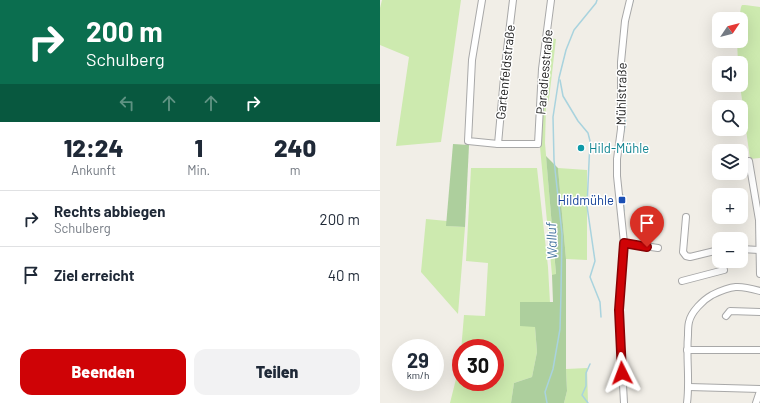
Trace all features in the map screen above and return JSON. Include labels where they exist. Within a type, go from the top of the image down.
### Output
[{"type":"street","points":[[482,0],[472,60],[468,141],[498,144]]},
{"type":"street","name":"Gartenfeldstraße","points":[[498,144],[513,0]]},
{"type":"street","name":"Paradiesstraße","points":[[498,144],[538,144],[542,69],[551,0]]},
{"type":"street","name":"Mühlstraße","points":[[624,403],[619,310],[624,243],[617,176],[617,159],[621,129],[621,62],[625,21],[630,0]]},
{"type":"street","points":[[749,161],[759,220],[760,274]]},
{"type":"street","points":[[686,217],[683,252],[686,256],[690,257],[712,252]]},
{"type":"street","points":[[624,243],[658,248]]},
{"type":"street","points":[[748,249],[759,250]]},
{"type":"street","points":[[682,281],[724,270],[723,268]]},
{"type":"street","points":[[687,403],[689,387],[687,350],[688,322],[690,317],[707,298],[723,290],[736,286],[760,291]]},
{"type":"street","points":[[726,316],[730,311],[760,312]]},
{"type":"street","points":[[687,350],[760,350]]},
{"type":"street","points":[[689,387],[760,390],[756,403]]},
{"type":"green space","points":[[382,0],[461,0],[441,142],[396,146],[409,57],[380,45],[380,8]]},
{"type":"green space","points":[[742,5],[745,5],[760,7],[760,158],[750,159],[747,136],[748,100],[742,100],[741,92],[748,92],[748,56],[738,56],[737,48],[748,48],[748,12],[740,12]]},
{"type":"green space","points":[[550,38],[556,39],[549,99],[546,107],[545,143],[556,275],[552,275],[540,147],[545,70]]},
{"type":"green space","points":[[453,144],[469,145],[465,227],[446,226]]},
{"type":"green space","points":[[546,156],[558,168],[566,259],[567,391],[564,403],[511,403],[514,383],[532,377],[537,352],[535,327],[520,326],[520,302],[553,302],[552,275],[556,274]]},
{"type":"green space","points":[[471,168],[537,168],[548,267],[550,303],[521,302],[535,327],[537,352],[532,377],[514,383],[511,403],[450,403],[453,391],[504,391],[504,339],[462,339],[464,315],[485,316],[488,263],[466,261]]},
{"type":"green space","points":[[558,168],[587,170],[587,260],[566,259]]},
{"type":"green space","points":[[426,219],[447,221],[447,226],[465,227],[458,314],[421,272]]},
{"type":"green space","points":[[587,368],[588,403],[564,403],[567,391],[566,369]]},
{"type":"waterway","name":"Walluf","points":[[547,403],[545,392],[553,369],[560,329],[561,293],[562,234],[554,160],[553,117],[559,78],[566,50],[574,30],[597,0]]},
{"type":"waterway","points":[[631,8],[633,0]]},
{"type":"waterway","points":[[623,69],[626,113],[625,129],[623,134]]},
{"type":"waterway","name":"Walluf","points":[[560,80],[563,96],[578,121],[588,133],[590,141],[587,206],[595,261],[590,277],[600,302],[601,317]]},
{"type":"waterway","points":[[621,193],[623,195],[624,211]]},
{"type":"waterway","name":"Walluf","points":[[588,403],[582,395],[586,386],[586,373],[590,364]]},
{"type":"place","name":"Hild-Mühle","points":[[581,148]]},
{"type":"place","name":"Hildmühle","points":[[622,200]]},
{"type":"route","points":[[622,373],[619,310],[624,243],[647,247]]}]
